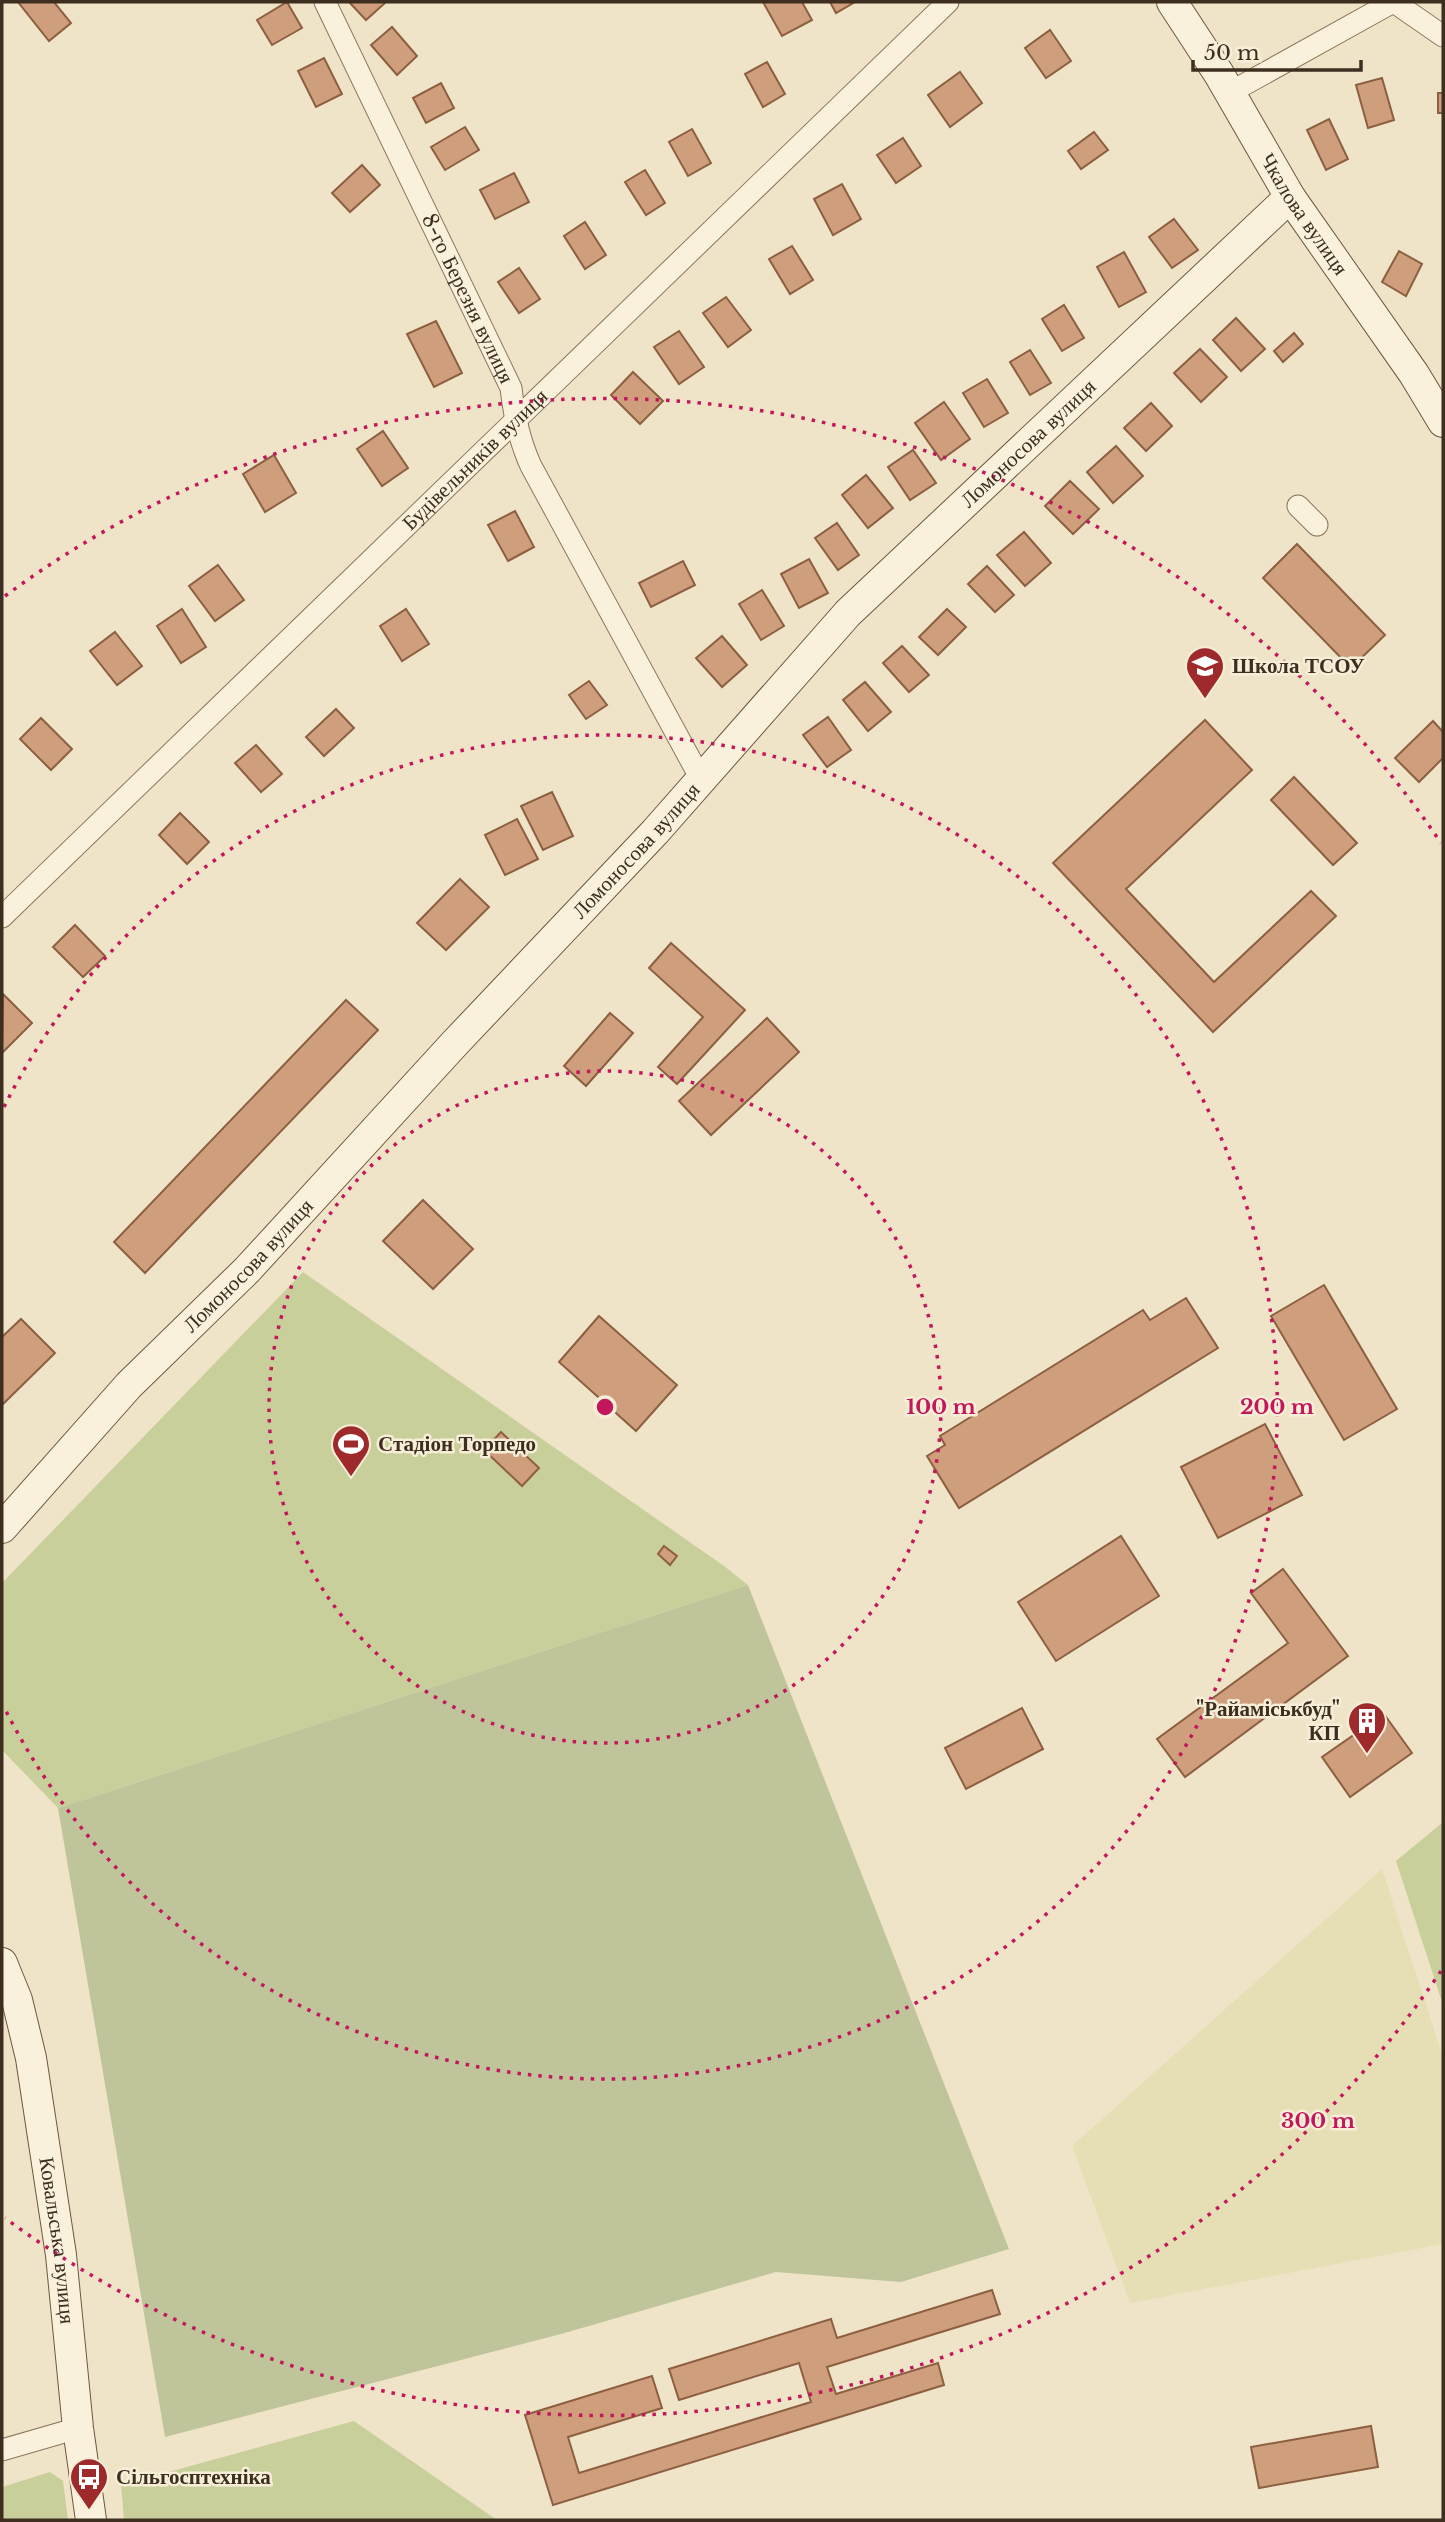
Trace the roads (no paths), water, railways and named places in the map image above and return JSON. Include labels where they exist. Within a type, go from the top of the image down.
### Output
[{"type":"street","name":"8-го Березня вулиця","points":[[325,2],[511,388],[515,420],[531,466],[702,781]]},
{"type":"street","name":"Будівельників вулиця","points":[[2,917],[948,2]]},
{"type":"street","name":"Чкалова вулиця","points":[[1172,2],[1219,74],[1290,197],[1413,374],[1443,422]]},
{"type":"street","points":[[1229,93],[1394,2],[1443,36]]},
{"type":"street","name":"Ломоносова вулиця","points":[[2,1528],[129,1385],[247,1270],[702,781],[848,613],[1290,197]]},
{"type":"street","points":[[1298,506],[1317,525]]},
{"type":"street","name":"Ковальська вулиця","points":[[2,1963],[17,2000],[31,2058],[61,2255],[90,2520]]},
{"type":"street","points":[[2,2450],[78,2428]]},
{"type":"place","name":"Школа ТСОУ","points":[[1205,700]]},
{"type":"place","name":"Стадіон Торпедо","points":[[351,1478]]},
{"type":"place","name":"\"Райаміськбуд\" КП","points":[[1367,1755]]},
{"type":"place","name":"Сільгосптехніка","points":[[89,2511]]}]
